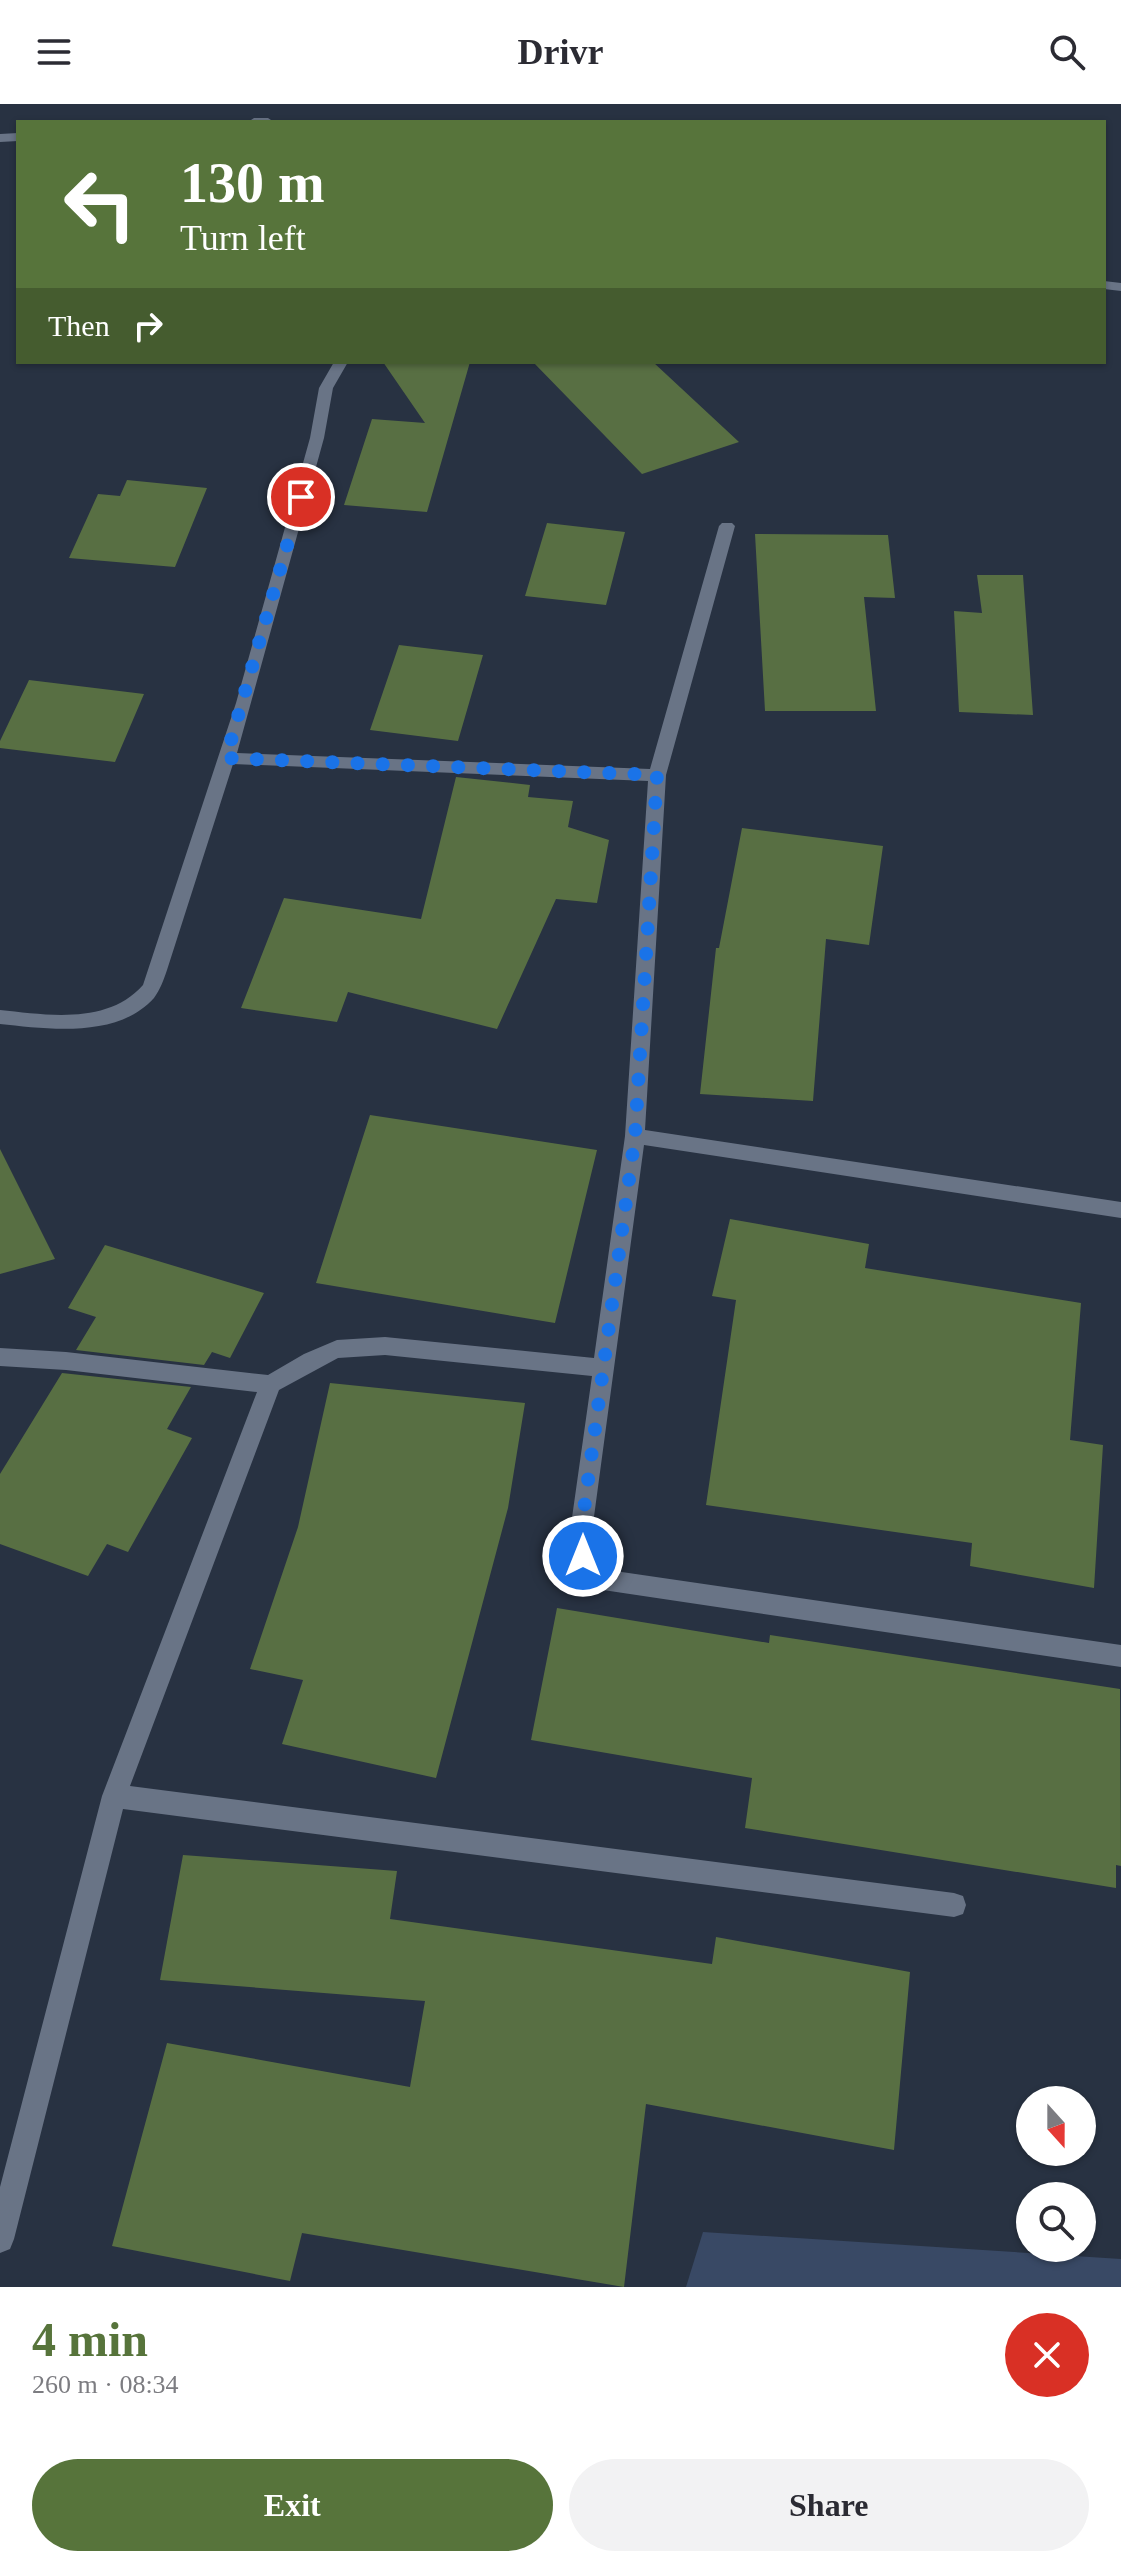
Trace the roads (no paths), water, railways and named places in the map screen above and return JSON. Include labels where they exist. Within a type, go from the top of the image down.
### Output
[{"type":"street","points":[[0,1017],[64,1024],[98,1018],[120,1010],[147,992],[158,970],[226,758],[317,438],[326,388],[340,364]]},
{"type":"street","points":[[727,526],[657,775],[635,1136],[580,1539],[590,1570],[603,1580],[1121,1656]]},
{"type":"street","points":[[226,758],[657,775]]},
{"type":"street","points":[[635,1136],[1121,1210]]},
{"type":"street","points":[[0,1357],[66,1361],[271,1384],[311,1360],[337,1349],[385,1346],[604,1368]]},
{"type":"street","points":[[0,2239],[6,2185],[114,1796],[271,1384]]},
{"type":"street","points":[[114,1796],[954,1905]]}]
